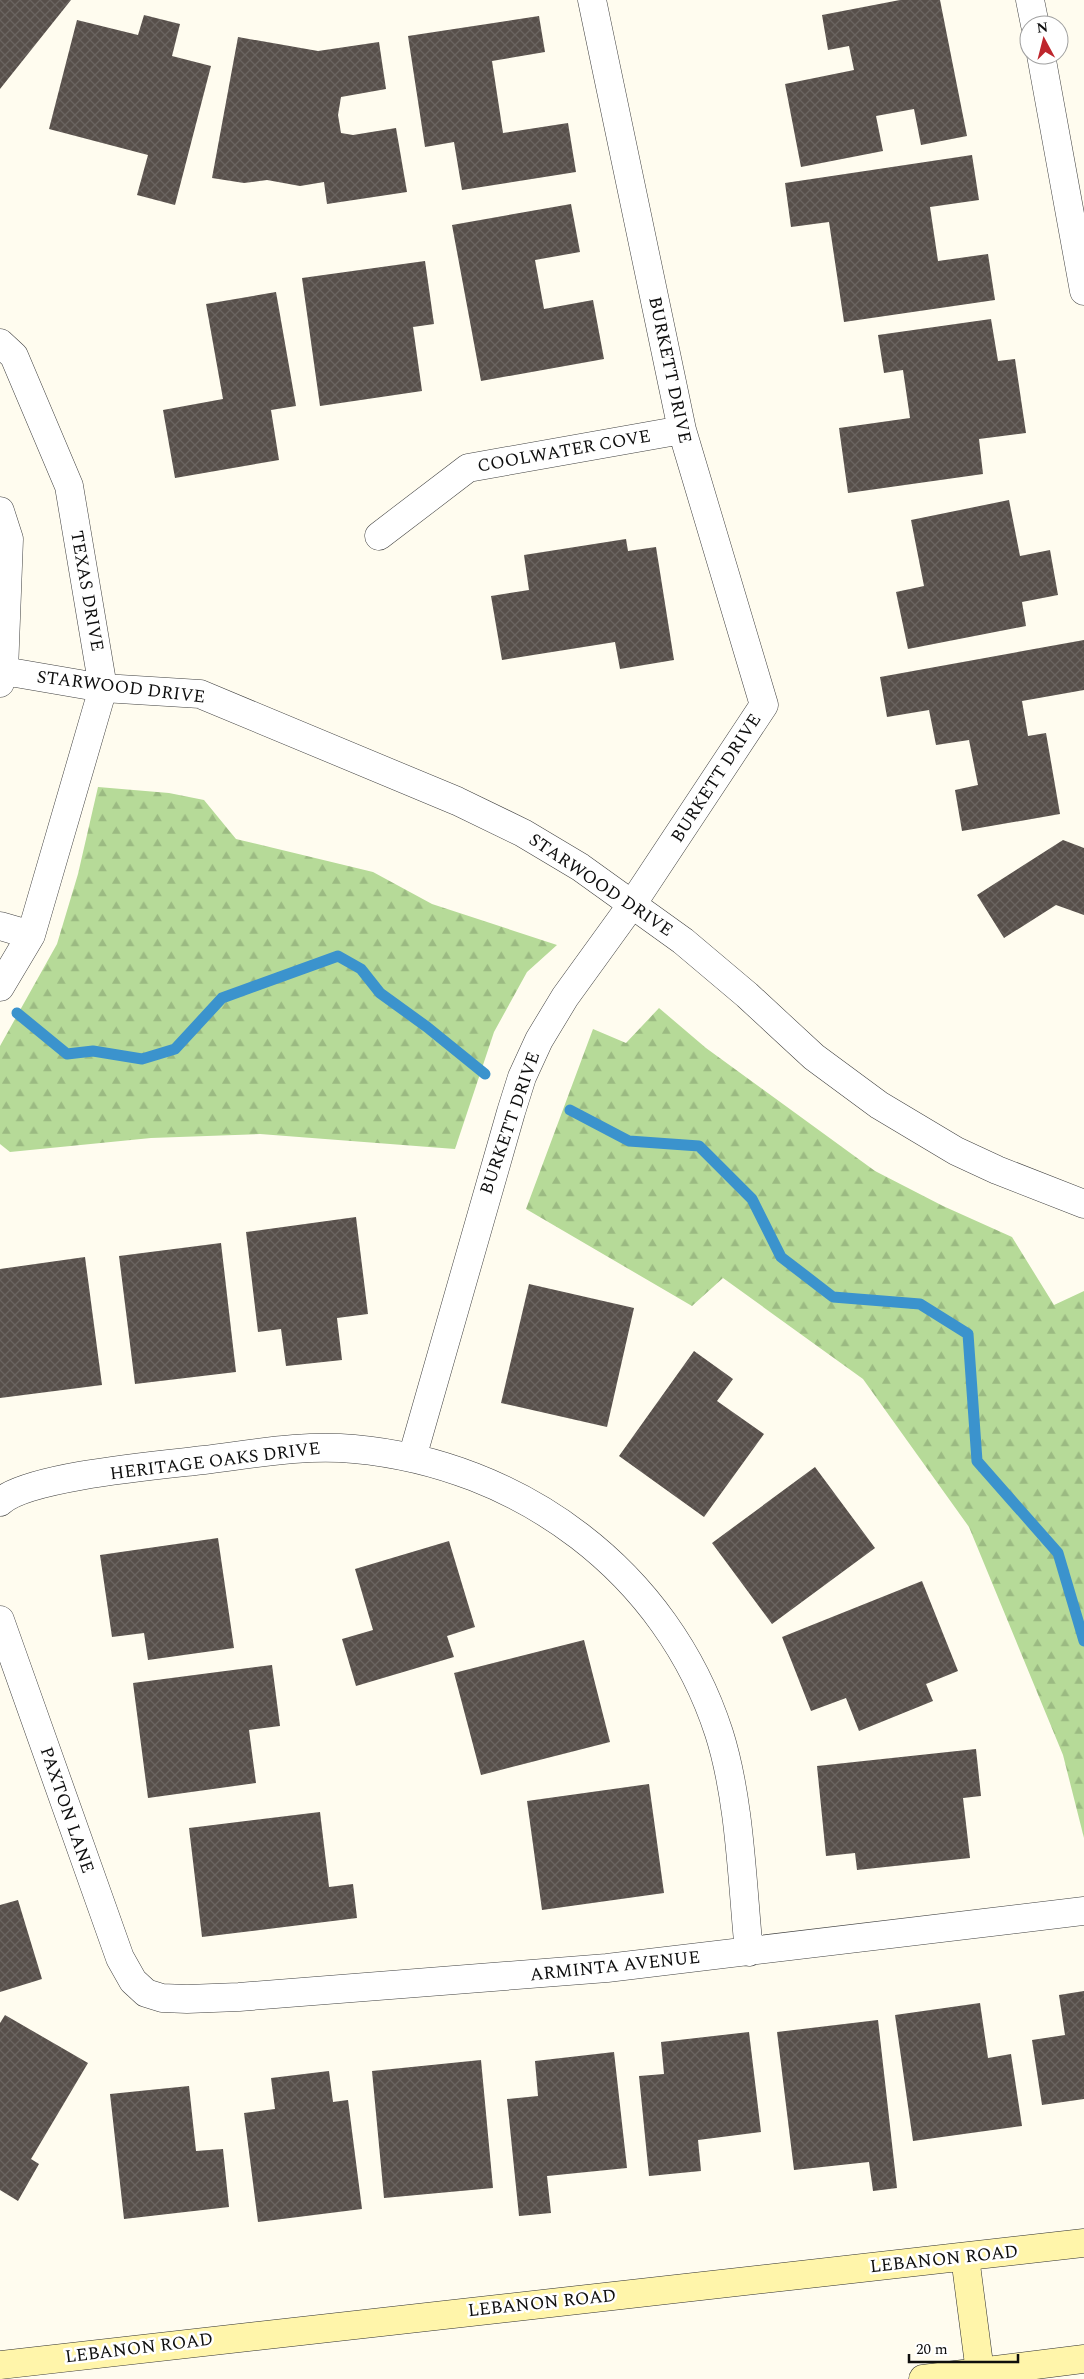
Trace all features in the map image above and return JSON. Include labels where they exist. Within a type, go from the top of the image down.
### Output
[{"type":"main road","name":"LEBANON ROAD","points":[[0,2364],[1084,2244]]},
{"type":"main road","points":[[965,2257],[980,2372]]},
{"type":"main road","points":[[923,2379],[1084,2359]]},
{"type":"street","name":"BURKETT DRIVE","points":[[412,1458],[461,1280],[522,1077],[539,1040],[565,998],[633,904],[764,705],[682,430],[592,0]]},
{"type":"street","points":[[1030,0],[1033,15]]},
{"type":"street","points":[[1042,65],[1084,291]]},
{"type":"street","name":"TEXAS DRIVE","points":[[0,343],[14,356],[69,486],[103,688],[32,935],[0,987]]},
{"type":"street","name":"COOLWATER COVE","points":[[379,536],[468,468],[682,430]]},
{"type":"street","points":[[0,511],[9,539],[2,677]]},
{"type":"street","name":"STARWOOD DRIVE","points":[[2,677],[103,688],[200,694],[456,801],[537,841],[580,867],[633,904],[720,972],[814,1058],[879,1105],[956,1150],[997,1170],[1084,1204]]},
{"type":"street","points":[[0,926],[32,935]]},
{"type":"street","name":"HERITAGE OAKS DRIVE","points":[[0,1502],[15,1492],[47,1483],[158,1465],[302,1448],[354,1449],[412,1458],[452,1469],[490,1484],[541,1509],[607,1557],[649,1603],[668,1630],[698,1681],[720,1735],[732,1788],[749,1952]]},
{"type":"street","name":"PAXTON LANE","points":[[0,1620],[120,1958],[133,1980],[146,1993]]},
{"type":"street","name":"ARMINTA AVENUE","points":[[146,1993],[162,1998],[178,1999],[239,1997],[607,1968],[1084,1911]]},
{"type":"green space","points":[[98,787],[169,793],[204,800],[236,839],[373,872],[432,904],[557,945],[527,972],[494,1032],[455,1149],[260,1134],[151,1138],[10,1152],[0,1144],[0,1046],[57,944],[78,874]]},
{"type":"green space","points":[[659,1008],[706,1048],[875,1171],[943,1206],[1012,1237],[1054,1305],[1084,1291],[1084,1838],[1063,1755],[969,1527],[863,1379],[723,1278],[692,1306],[526,1209],[593,1029],[626,1043]]},
{"type":"building","points":[[0,0],[71,0],[0,89]]},
{"type":"building","points":[[900,0],[940,0],[967,136],[921,145],[914,109],[876,116],[883,151],[801,167],[785,84],[854,70],[849,46],[828,50],[822,15]]},
{"type":"building","points":[[144,15],[180,24],[172,56],[211,66],[175,205],[137,195],[148,155],[49,129],[77,20],[138,35]]},
{"type":"building","points":[[539,16],[545,52],[492,61],[503,133],[568,123],[576,172],[462,190],[454,142],[425,147],[408,36]]},
{"type":"building","points":[[238,37],[318,51],[379,42],[386,89],[341,97],[338,115],[341,133],[353,135],[396,128],[407,192],[327,204],[324,182],[300,186],[267,180],[244,183],[212,178]]},
{"type":"building","points":[[972,155],[979,200],[930,207],[938,261],[988,254],[995,300],[844,322],[829,222],[791,227],[785,183]]},
{"type":"building","points":[[571,204],[580,252],[535,260],[544,309],[593,300],[604,359],[481,381],[452,225]]},
{"type":"building","points":[[425,261],[434,324],[413,327],[422,391],[320,406],[302,278]]},
{"type":"building","points":[[276,292],[296,406],[271,410],[279,460],[175,478],[163,410],[223,399],[206,304]]},
{"type":"building","points":[[991,319],[998,361],[1015,359],[1026,433],[979,439],[983,474],[848,493],[839,428],[910,418],[903,370],[884,373],[878,335]]},
{"type":"building","points":[[1009,500],[1020,556],[1050,550],[1058,595],[1022,602],[1026,626],[908,649],[896,592],[924,586],[911,520]]},
{"type":"building","points":[[626,539],[628,551],[656,547],[674,660],[620,669],[615,642],[502,660],[491,596],[529,590],[524,555]]},
{"type":"building","points":[[1084,640],[1084,690],[1022,701],[1028,736],[1046,733],[1060,814],[962,831],[955,790],[978,785],[969,740],[936,745],[929,710],[887,717],[880,677]]},
{"type":"building","points":[[1063,840],[1084,848],[1084,915],[1056,905],[1004,938],[977,895]]},
{"type":"building","points":[[356,1217],[368,1314],[337,1318],[342,1360],[286,1366],[281,1329],[258,1332],[246,1232]]},
{"type":"building","points":[[221,1243],[236,1372],[135,1384],[119,1256]]},
{"type":"building","points":[[85,1257],[102,1385],[0,1398],[0,1269]]},
{"type":"building","points":[[529,1284],[634,1308],[607,1427],[501,1403]]},
{"type":"building","points":[[694,1351],[733,1379],[717,1401],[764,1434],[704,1517],[619,1456]]},
{"type":"building","points":[[815,1467],[875,1548],[772,1624],[712,1543]]},
{"type":"building","points":[[218,1538],[234,1648],[148,1660],[144,1633],[112,1637],[100,1555]]},
{"type":"building","points":[[449,1541],[475,1627],[447,1636],[454,1657],[356,1686],[342,1639],[373,1630],[355,1569]]},
{"type":"building","points":[[922,1581],[958,1671],[926,1684],[933,1701],[859,1731],[846,1698],[811,1711],[782,1637]]},
{"type":"building","points":[[584,1640],[610,1742],[481,1775],[454,1673]]},
{"type":"building","points":[[272,1665],[280,1726],[249,1730],[256,1783],[148,1798],[133,1683]]},
{"type":"building","points":[[976,1749],[981,1796],[963,1798],[970,1858],[857,1870],[855,1853],[826,1856],[817,1766]]},
{"type":"building","points":[[649,1784],[664,1893],[542,1910],[527,1801]]},
{"type":"building","points":[[320,1812],[329,1887],[353,1884],[357,1918],[202,1937],[189,1828]]},
{"type":"building","points":[[18,1900],[42,1979],[0,1992],[0,1905]]},
{"type":"building","points":[[1084,1991],[1084,2099],[1042,2105],[1032,2040],[1065,2035],[1059,1995]]},
{"type":"building","points":[[980,2003],[988,2058],[1011,2054],[1022,2126],[913,2141],[895,2015]]},
{"type":"building","points":[[5,2015],[88,2063],[31,2159],[39,2164],[18,2201],[0,2190],[0,2023]]},
{"type":"building","points":[[878,2020],[897,2188],[873,2191],[869,2162],[794,2170],[777,2032]]},
{"type":"building","points":[[749,2032],[761,2132],[698,2140],[701,2171],[649,2176],[639,2076],[664,2074],[661,2042]]},
{"type":"building","points":[[614,2052],[627,2168],[547,2176],[551,2213],[519,2216],[507,2099],[538,2096],[535,2061]]},
{"type":"building","points":[[481,2060],[493,2188],[384,2198],[372,2071]]},
{"type":"building","points":[[329,2071],[333,2102],[348,2100],[362,2209],[258,2222],[244,2113],[275,2109],[271,2078]]},
{"type":"building","points":[[189,2086],[196,2151],[223,2149],[229,2207],[124,2219],[110,2094]]},
{"type":"waterway","points":[[17,1013],[67,1054],[93,1051],[142,1059],[175,1049],[222,998],[338,956],[361,969],[380,993],[427,1027],[485,1074]]},
{"type":"waterway","points":[[570,1110],[629,1141],[699,1146],[752,1199],[781,1257],[833,1297],[920,1304],[968,1334],[977,1461],[1058,1553],[1084,1641]]}]
